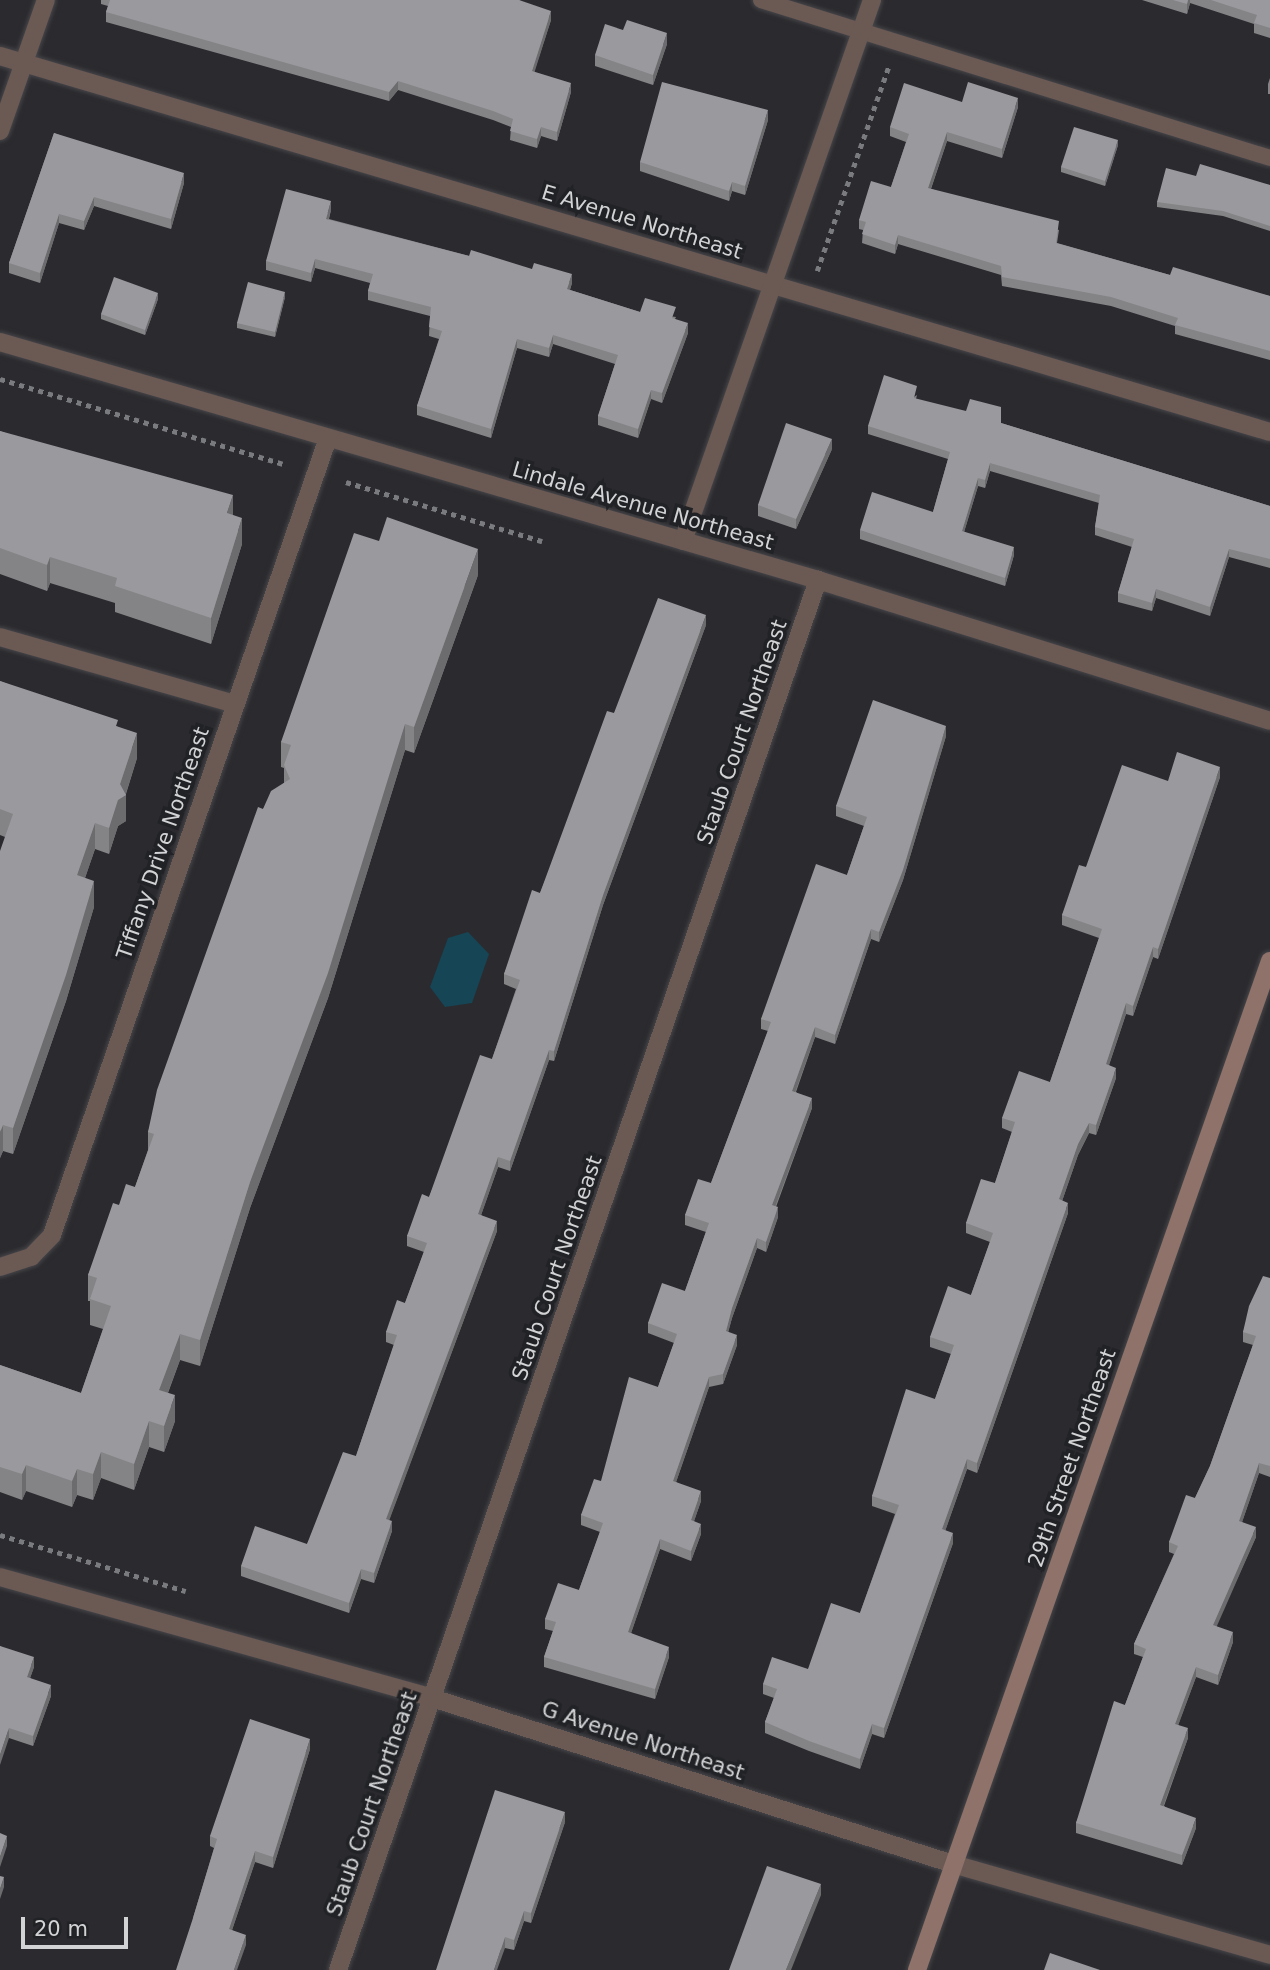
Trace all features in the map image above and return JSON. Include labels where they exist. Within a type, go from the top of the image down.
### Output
[{"type":"main road","name":"29th Street Northeast","points":[[917,1970],[1270,961]]},
{"type":"street","points":[[0,131],[46,0]]},
{"type":"street","points":[[683,541],[872,0]]},
{"type":"street","name":"E Avenue Northeast","points":[[0,55],[1270,432]]},
{"type":"street","name":"Lindale Avenue Northeast","points":[[0,342],[818,580],[1270,721]]},
{"type":"street","name":"Tiffany Drive Northeast","points":[[0,1267],[31,1257],[52,1236],[328,438]]},
{"type":"street","name":"Staub Court Northeast","points":[[338,1970],[818,580]]},
{"type":"street","points":[[0,637],[235,704]]},
{"type":"street","name":"G Avenue Northeast","points":[[0,1577],[432,1698],[954,1864],[1270,1955]]},
{"type":"lane","points":[[761,0],[1270,158]]},
{"type":"path","points":[[809,295],[897,41]]},
{"type":"path","points":[[0,379],[283,464]]},
{"type":"path","points":[[346,482],[542,541]]},
{"type":"path","points":[[0,1535],[186,1591]]},
{"type":"water","points":[[468,932],[489,954],[472,1003],[445,1007],[430,987],[448,938]]},
{"type":"building","points":[[110,0],[519,0],[551,11],[532,71],[571,83],[557,132],[541,127],[537,139],[510,131],[513,119],[493,111],[398,81],[389,92],[106,12]]},
{"type":"building","points":[[1211,0],[1270,0],[1270,28],[1254,23],[1257,15]]},
{"type":"building","points":[[627,20],[667,33],[653,75],[595,55],[605,24],[623,30]]},
{"type":"building","points":[[662,82],[768,110],[745,186],[732,182],[729,191],[640,162]]},
{"type":"building","points":[[968,82],[1018,98],[1002,149],[947,132],[928,188],[1059,221],[1056,243],[1170,275],[1173,267],[1270,296],[1270,351],[1175,325],[1178,318],[1111,297],[1002,277],[1001,266],[898,235],[895,245],[862,234],[866,222],[859,220],[871,181],[891,187],[909,134],[890,127],[904,83],[962,102]]},
{"type":"building","points":[[1074,127],[1118,140],[1105,181],[1061,167]]},
{"type":"building","points":[[54,133],[184,173],[171,219],[94,197],[84,221],[59,214],[40,273],[9,263]]},
{"type":"building","points":[[1200,164],[1270,185],[1270,226],[1223,211],[1157,202],[1166,168],[1196,176]]},
{"type":"building","points":[[286,189],[331,201],[326,219],[469,256],[471,250],[532,269],[534,263],[572,274],[567,289],[640,312],[645,298],[676,307],[672,318],[688,323],[662,393],[651,390],[638,429],[598,416],[618,355],[553,335],[549,348],[517,339],[491,429],[417,406],[442,331],[429,327],[431,307],[368,291],[373,274],[315,259],[311,273],[266,261]]},
{"type":"building","points":[[114,277],[158,293],[145,330],[101,314]]},
{"type":"building","points":[[248,282],[285,292],[275,332],[237,323]]},
{"type":"building","points":[[884,375],[917,386],[914,398],[966,411],[970,399],[1001,407],[1001,423],[1270,506],[1270,559],[1229,549],[1210,607],[1156,589],[1152,603],[1118,593],[1134,539],[1095,527],[1100,495],[990,463],[985,480],[978,478],[962,531],[1014,547],[1005,578],[860,530],[872,492],[933,512],[950,452],[868,426]]},
{"type":"building","points":[[786,423],[832,439],[796,519],[758,505]]},
{"type":"building","points":[[0,431],[233,495],[227,513],[242,518],[211,618],[115,586],[117,578],[50,557],[47,565],[0,548]]},
{"type":"building","points":[[387,517],[478,549],[414,727],[405,724],[328,973],[250,1182],[200,1340],[180,1334],[159,1390],[175,1395],[164,1426],[149,1421],[134,1464],[101,1452],[93,1474],[77,1469],[72,1481],[26,1465],[22,1474],[0,1467],[0,1365],[81,1393],[111,1306],[90,1299],[97,1278],[88,1275],[113,1203],[119,1205],[126,1184],[135,1187],[154,1134],[148,1132],[157,1090],[258,807],[263,809],[271,791],[290,779],[284,765],[291,745],[281,742],[354,533],[379,541]]},
{"type":"building","points":[[658,598],[706,615],[603,895],[554,1051],[549,1050],[510,1161],[498,1157],[478,1214],[497,1221],[386,1519],[392,1521],[374,1573],[361,1569],[349,1603],[241,1566],[255,1526],[307,1544],[343,1452],[356,1456],[397,1335],[386,1332],[397,1300],[405,1303],[427,1243],[407,1236],[422,1194],[429,1197],[480,1055],[492,1059],[520,980],[504,974],[532,890],[540,893],[607,711],[614,713]]},
{"type":"building","points":[[0,681],[118,720],[116,726],[137,733],[120,784],[126,795],[118,800],[109,828],[95,823],[77,875],[94,881],[66,975],[13,1128],[3,1125],[0,1132],[0,851],[13,814],[0,809]]},
{"type":"building","points":[[873,700],[946,726],[903,870],[879,932],[871,929],[835,1035],[815,1027],[792,1091],[812,1098],[772,1205],[778,1207],[766,1242],[757,1238],[726,1331],[737,1335],[723,1374],[709,1377],[673,1481],[701,1491],[691,1520],[701,1524],[691,1551],[660,1539],[628,1632],[669,1647],[655,1689],[544,1657],[556,1622],[545,1619],[558,1583],[579,1590],[603,1523],[581,1515],[594,1479],[601,1481],[629,1377],[658,1387],[677,1334],[648,1323],[662,1283],[685,1291],[709,1223],[685,1215],[698,1179],[711,1183],[751,1076],[771,1022],[761,1019],[816,864],[847,875],[867,817],[836,806]]},
{"type":"building","points":[[1177,752],[1220,767],[1158,949],[1153,947],[1133,1006],[1126,1003],[1106,1064],[1116,1068],[1096,1125],[1089,1123],[1078,1144],[1059,1199],[1068,1203],[977,1463],[967,1459],[942,1529],[953,1533],[884,1728],[872,1724],[860,1759],[765,1722],[777,1689],[763,1684],[772,1657],[808,1669],[831,1603],[860,1613],[899,1505],[872,1496],[906,1389],[935,1399],[954,1345],[930,1337],[948,1286],[971,1295],[993,1233],[966,1223],[981,1179],[995,1183],[1015,1122],[1002,1118],[1019,1071],[1050,1082],[1102,929],[1062,915],[1079,865],[1086,867],[1122,765],[1168,781]]},
{"type":"building","points":[[1263,1276],[1270,1278],[1270,1466],[1259,1463],[1239,1521],[1256,1527],[1213,1625],[1233,1632],[1218,1675],[1196,1667],[1175,1724],[1188,1728],[1160,1805],[1196,1818],[1182,1855],[1076,1823],[1114,1701],[1125,1705],[1146,1649],[1134,1644],[1178,1546],[1169,1542],[1186,1495],[1195,1498],[1210,1466],[1256,1336],[1243,1332],[1249,1306]]},
{"type":"building","points":[[0,1646],[34,1657],[27,1677],[51,1685],[33,1736],[9,1728],[0,1755]]},
{"type":"building","points":[[250,1719],[310,1739],[273,1857],[255,1851],[229,1929],[246,1935],[234,1970],[176,1970],[217,1839],[210,1836]]},
{"type":"building","points":[[495,1790],[565,1812],[531,1913],[524,1911],[514,1940],[505,1937],[494,1970],[436,1970]]},
{"type":"building","points":[[0,1833],[7,1836],[0,1857]]},
{"type":"building","points":[[767,1866],[821,1884],[786,1970],[729,1970]]},
{"type":"building","points":[[1050,1953],[1100,1970],[1044,1970]]}]
